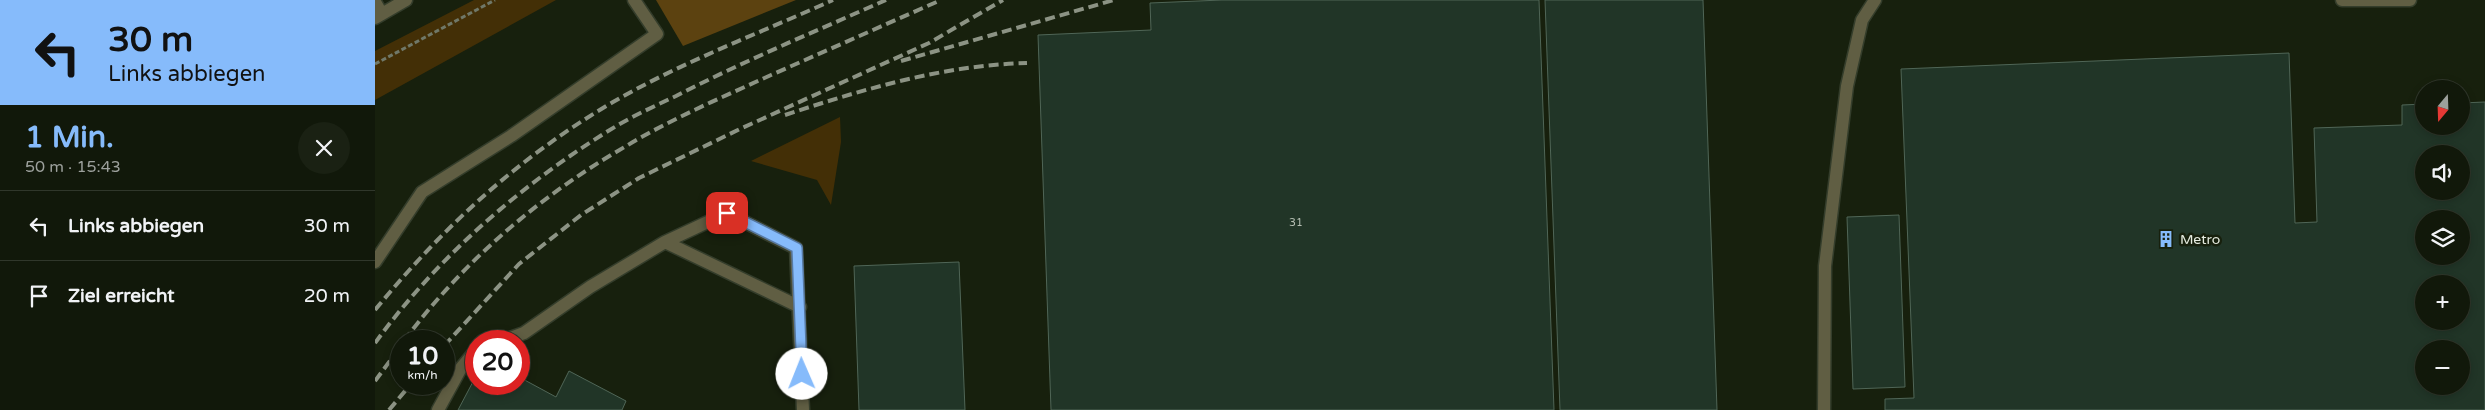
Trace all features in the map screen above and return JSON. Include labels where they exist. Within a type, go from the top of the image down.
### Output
[{"type":"lane","points":[[375,2],[378,16],[407,0]]},
{"type":"lane","points":[[375,262],[422,192],[511,136],[657,34],[633,0]]},
{"type":"lane","points":[[1824,410],[1825,266],[1847,86],[1861,20],[1875,0]]},
{"type":"lane","points":[[2342,0],[2410,0]]},
{"type":"lane","points":[[528,330],[590,288],[665,242],[727,213],[797,248],[803,410]]},
{"type":"lane","points":[[665,242],[800,307]]},
{"type":"lane","points":[[438,410],[465,363]]},
{"type":"path","points":[[375,64],[495,0]]},
{"type":"shaded area","points":[[474,0],[556,0],[375,100],[375,51]]},
{"type":"shaded area","points":[[656,0],[796,0],[683,46]]},
{"type":"shaded area","points":[[840,117],[841,142],[831,205],[817,180],[751,161]]},
{"type":"building","points":[[1222,0],[1539,0],[1554,410],[1051,410],[1038,35],[1151,30],[1150,3]]},
{"type":"building","points":[[1545,0],[1703,0],[1717,410],[1560,410]]},
{"type":"building","name":"Metro","points":[[2289,53],[2295,223],[2317,222],[2314,128],[2402,125],[2402,105],[2415,104],[2415,135],[2470,135],[2470,103],[2485,102],[2485,410],[1885,410],[1885,399],[1914,398],[1901,69]]},
{"type":"building","points":[[1899,215],[1905,387],[1853,389],[1847,217]]},
{"type":"building","points":[[959,262],[965,410],[859,410],[854,266]]},
{"type":"building","points":[[569,371],[626,401],[622,410],[458,410],[466,395],[530,395],[530,383],[556,397]]},
{"type":"railway","points":[[375,310],[428,250],[485,195],[514,170],[578,124],[639,87],[721,48],[833,0]]},
{"type":"railway","points":[[375,343],[400,311],[455,250],[517,195],[583,147],[625,121],[702,83],[780,46],[886,0]]},
{"type":"railway","points":[[413,330],[452,284],[506,231],[535,207],[596,164],[645,135],[698,108],[941,0]]},
{"type":"railway","points":[[455,334],[519,264],[581,215],[639,178],[740,129],[929,43],[1003,0]]},
{"type":"railway","points":[[901,61],[1114,0]]},
{"type":"railway","points":[[785,115],[844,96],[935,73],[965,68],[1027,63]]},
{"type":"railway","points":[[375,381],[390,361]]},
{"type":"railway","points":[[389,410],[402,395]]},
{"type":"place","name":"Metro","points":[[2166,239]]},
{"type":"route","points":[[727,213],[797,248],[802,374]]}]
